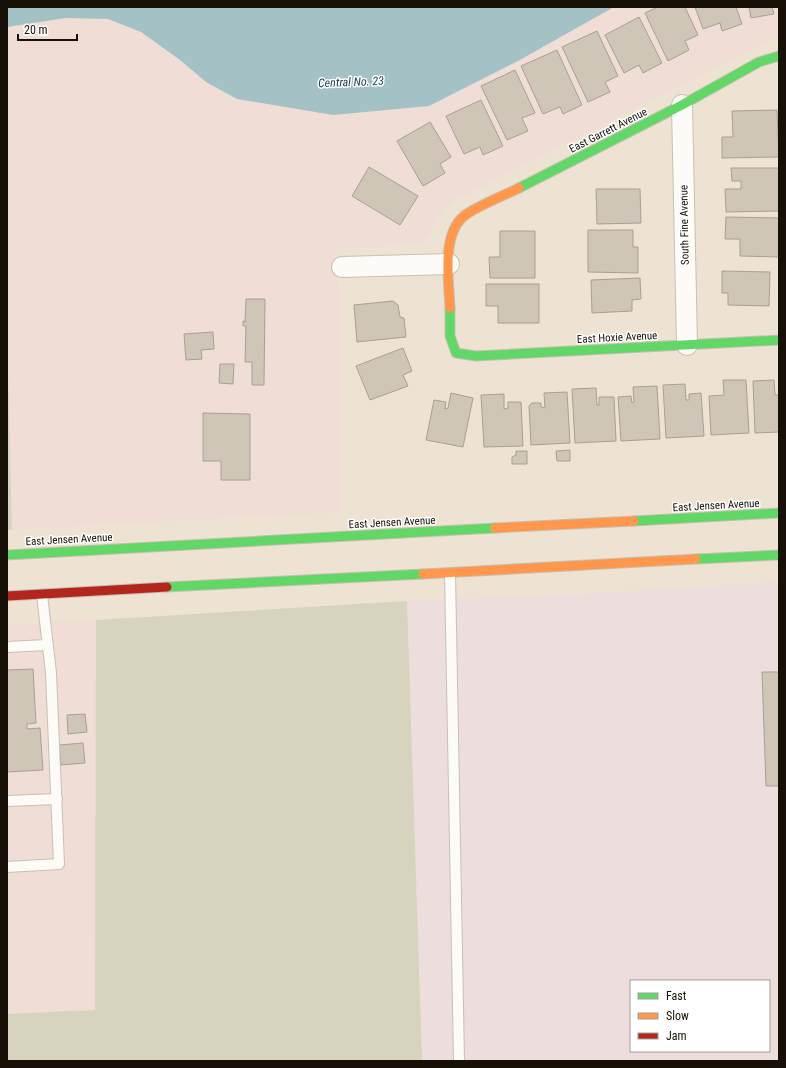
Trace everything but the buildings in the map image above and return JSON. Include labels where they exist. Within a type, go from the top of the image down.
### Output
[{"type":"main road","name":"East Garrett Avenue","points":[[449,264],[452,231],[464,216],[682,105],[759,62],[779,56]]},
{"type":"main road","name":"East Hoxie Avenue","points":[[449,264],[450,336],[456,353],[476,356],[779,340]]},
{"type":"main road","name":"East Jensen Avenue","points":[[7,555],[779,513]]},
{"type":"main road","points":[[7,596],[779,555]]},
{"type":"street","name":"South Fine Avenue","points":[[682,105],[687,345]]},
{"type":"street","points":[[342,267],[449,264]]},
{"type":"lane","points":[[450,573],[459,1061]]},
{"type":"lane","points":[[7,867],[59,864],[51,673],[42,594]]},
{"type":"lane","points":[[7,647],[47,644]]},
{"type":"lane","points":[[7,801],[56,799]]},
{"type":"shaded area","points":[[614,7],[779,7],[779,38],[762,44],[723,63],[454,201],[435,219],[430,234],[420,244],[335,250],[339,293],[340,512],[12,530],[7,335],[7,27],[66,18],[108,19],[141,32],[180,60],[206,82],[518,61]]},
{"type":"shaded area","points":[[7,335],[12,530],[7,530]]},
{"type":"shaded area","points":[[779,582],[779,1061],[422,1061],[407,601],[529,597]]},
{"type":"shaded area","points":[[407,601],[422,1061],[7,1061],[7,1014],[95,1010],[96,620]]},
{"type":"shaded area","points":[[96,620],[95,1010],[7,1014],[7,625]]},
{"type":"water","name":"Central No. 23","points":[[7,7],[614,7],[518,61],[429,106],[333,115],[237,99],[206,82],[180,60],[141,32],[108,19],[66,18],[7,27]]},
{"type":"traffic: fast","points":[[519,188],[682,105],[759,62],[779,56]]},
{"type":"traffic: fast","points":[[450,308],[450,336],[456,353],[476,356],[779,340]]},
{"type":"traffic: fast","points":[[634,521],[779,513]]},
{"type":"traffic: fast","points":[[7,555],[495,528]]},
{"type":"traffic: fast","points":[[696,559],[779,555]]},
{"type":"traffic: fast","points":[[167,587],[423,574]]},
{"type":"traffic: slow","points":[[450,308],[448,272],[449,246],[457,224],[464,216],[475,209],[519,188]]},
{"type":"traffic: slow","points":[[495,528],[634,521]]},
{"type":"traffic: slow","points":[[423,574],[696,559]]},
{"type":"traffic: jam","points":[[7,596],[167,587]]}]
